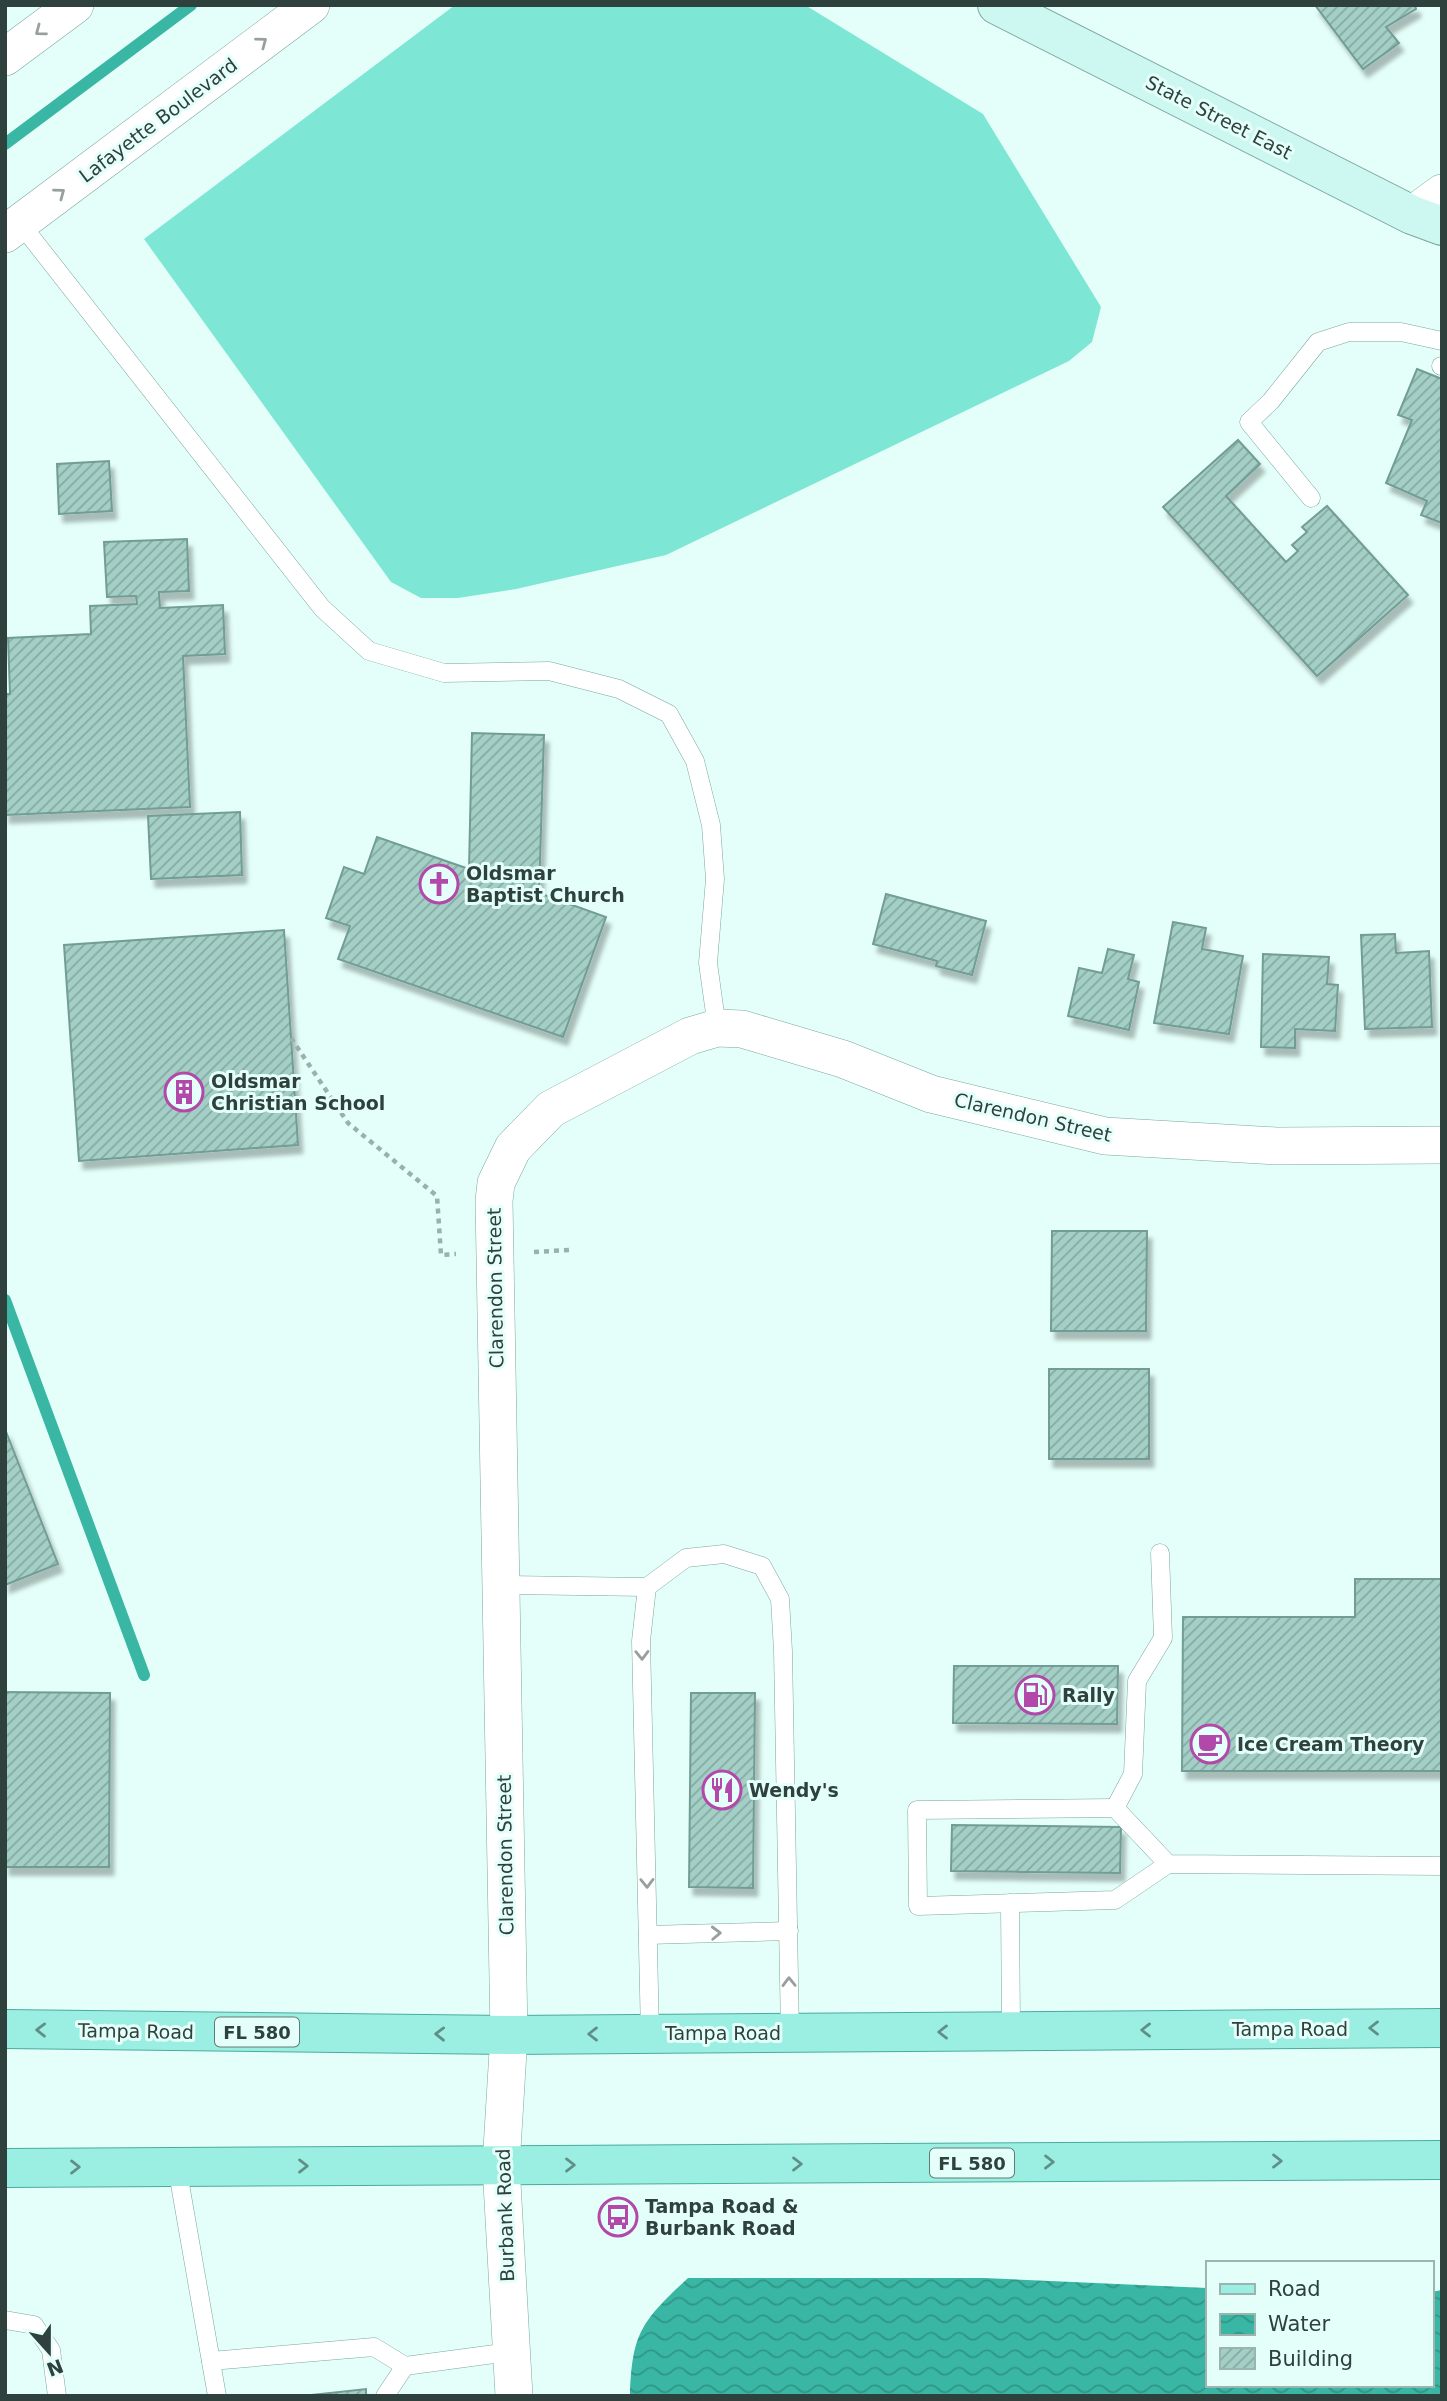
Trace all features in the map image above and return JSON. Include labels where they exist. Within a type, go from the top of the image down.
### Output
[{"type":"main road","name":"Tampa Road","points":[[5,2029],[509,2035],[1442,2028]]},
{"type":"main road","name":"FL 580","points":[[5,2168],[1442,2160]]},
{"type":"street","points":[[5,57],[75,5]]},
{"type":"street","name":"Lafayette Boulevard","points":[[13,228],[311,5]]},
{"type":"street","name":"State Street East","points":[[997,5],[1432,212]]},
{"type":"street","name":"Clarendon Street","points":[[509,2035],[494,1201],[496,1183],[513,1148],[551,1108],[690,1036],[717,1028],[743,1029],[843,1059],[931,1094],[1105,1136],[1276,1146],[1442,1145]]},
{"type":"street","name":"Burbank Road","points":[[509,2035],[501,2165],[514,2396]]},
{"type":"lane","points":[[13,228],[322,608],[369,651],[444,673],[549,671],[619,689],[669,715],[695,761],[711,825],[715,879],[708,963],[717,1028]]},
{"type":"lane","points":[[1311,498],[1249,422],[1271,401],[1318,342],[1349,332],[1401,332],[1442,341]]},
{"type":"lane","points":[[1115,1808],[1133,1774],[1137,1681],[1163,1639],[1160,1553]]},
{"type":"lane","points":[[500,1585],[648,1587],[686,1558],[724,1554],[762,1566],[780,1599],[790,2033]]},
{"type":"lane","points":[[648,1587],[641,1641],[650,2034]]},
{"type":"lane","points":[[1168,1864],[1115,1808],[917,1810],[918,1906],[1115,1900],[1168,1864],[1442,1866]]},
{"type":"lane","points":[[1010,1903],[1011,2031]]},
{"type":"lane","points":[[648,1935],[789,1931]]},
{"type":"lane","points":[[177,2167],[217,2396]]},
{"type":"lane","points":[[5,2320],[34,2325],[51,2350],[57,2396]]},
{"type":"lane","points":[[211,2361],[374,2347],[405,2366],[510,2352]]},
{"type":"lane","points":[[385,2396],[405,2366]]},
{"type":"lane","points":[[404,2396],[405,2366]]},
{"type":"path","points":[[292,1038],[348,1123],[437,1196],[441,1255]]},
{"type":"shaded area","points":[[455,5],[805,5],[983,114],[1101,307],[1092,342],[1069,361],[666,555],[516,589],[458,598],[421,598],[391,582],[144,239]]},
{"type":"water","points":[[688,2278],[984,2278],[1206,2288],[1206,2387],[1433,2387],[1433,2292],[1442,2290],[1442,2392],[1438,2396],[630,2396],[637,2342],[642,2329]]},
{"type":"building","points":[[1315,5],[1415,5],[1416,9],[1386,27],[1399,43],[1363,69]]},
{"type":"building","points":[[1417,369],[1442,379],[1442,523],[1421,515],[1427,501],[1386,483],[1412,420],[1398,415]]},
{"type":"building","points":[[1238,440],[1260,464],[1226,496],[1286,562],[1298,551],[1292,545],[1307,532],[1302,527],[1327,506],[1408,595],[1317,676],[1163,507]]},
{"type":"building","points":[[109,461],[112,511],[59,514],[57,464]]},
{"type":"building","points":[[187,539],[189,591],[159,592],[160,608],[223,605],[225,654],[183,656],[190,807],[5,815],[5,694],[10,694],[8,638],[91,634],[90,606],[137,604],[136,596],[107,597],[104,542]]},
{"type":"building","name":"Oldsmar Baptist Church","points":[[472,733],[544,735],[539,893],[606,917],[563,1037],[338,959],[350,926],[326,918],[344,867],[364,874],[377,837],[469,869]]},
{"type":"building","points":[[240,812],[242,875],[151,879],[148,816]]},
{"type":"building","points":[[886,894],[986,921],[972,975],[936,966],[937,961],[873,944]]},
{"type":"building","points":[[1173,922],[1206,928],[1202,949],[1243,956],[1229,1034],[1154,1023]]},
{"type":"building","name":"Oldsmar Christian School","points":[[284,930],[298,1145],[79,1161],[64,945]]},
{"type":"building","points":[[1395,934],[1396,953],[1429,951],[1432,1027],[1365,1029],[1361,935]]},
{"type":"building","points":[[1108,949],[1134,955],[1128,979],[1139,982],[1129,1030],[1068,1016],[1079,968],[1102,973]]},
{"type":"building","points":[[1263,954],[1329,957],[1327,984],[1338,985],[1335,1031],[1295,1029],[1295,1048],[1261,1047]]},
{"type":"building","points":[[1052,1231],[1147,1231],[1146,1331],[1051,1331]]},
{"type":"building","points":[[1049,1369],[1149,1369],[1149,1459],[1049,1459]]},
{"type":"building","points":[[5,1429],[58,1564],[5,1585]]},
{"type":"building","points":[[1355,1579],[1442,1579],[1442,1771],[1182,1771],[1183,1617],[1355,1617]]},
{"type":"building","name":"Rally","points":[[954,1666],[1118,1666],[1117,1724],[953,1723]]},
{"type":"building","points":[[5,1692],[110,1693],[109,1867],[5,1867]]},
{"type":"building","name":"Wendy's","points":[[691,1693],[755,1693],[753,1888],[689,1887]]},
{"type":"building","points":[[952,1825],[1121,1827],[1120,1873],[951,1871]]},
{"type":"building","points":[[366,2389],[366,2396],[302,2396]]},
{"type":"waterway","points":[[5,144],[191,5]]},
{"type":"waterway","points":[[5,1300],[144,1675]]},
{"type":"place","name":"Oldsmar Baptist Church","points":[[439,884]]},
{"type":"place","name":"Oldsmar Christian School","points":[[184,1092]]},
{"type":"place","name":"Rally","points":[[1035,1695]]},
{"type":"place","name":"Ice Cream Theory","points":[[1210,1744]]},
{"type":"place","name":"Wendy's","points":[[722,1790]]},
{"type":"place","name":"Tampa Road & Burbank Road","points":[[618,2217]]}]
